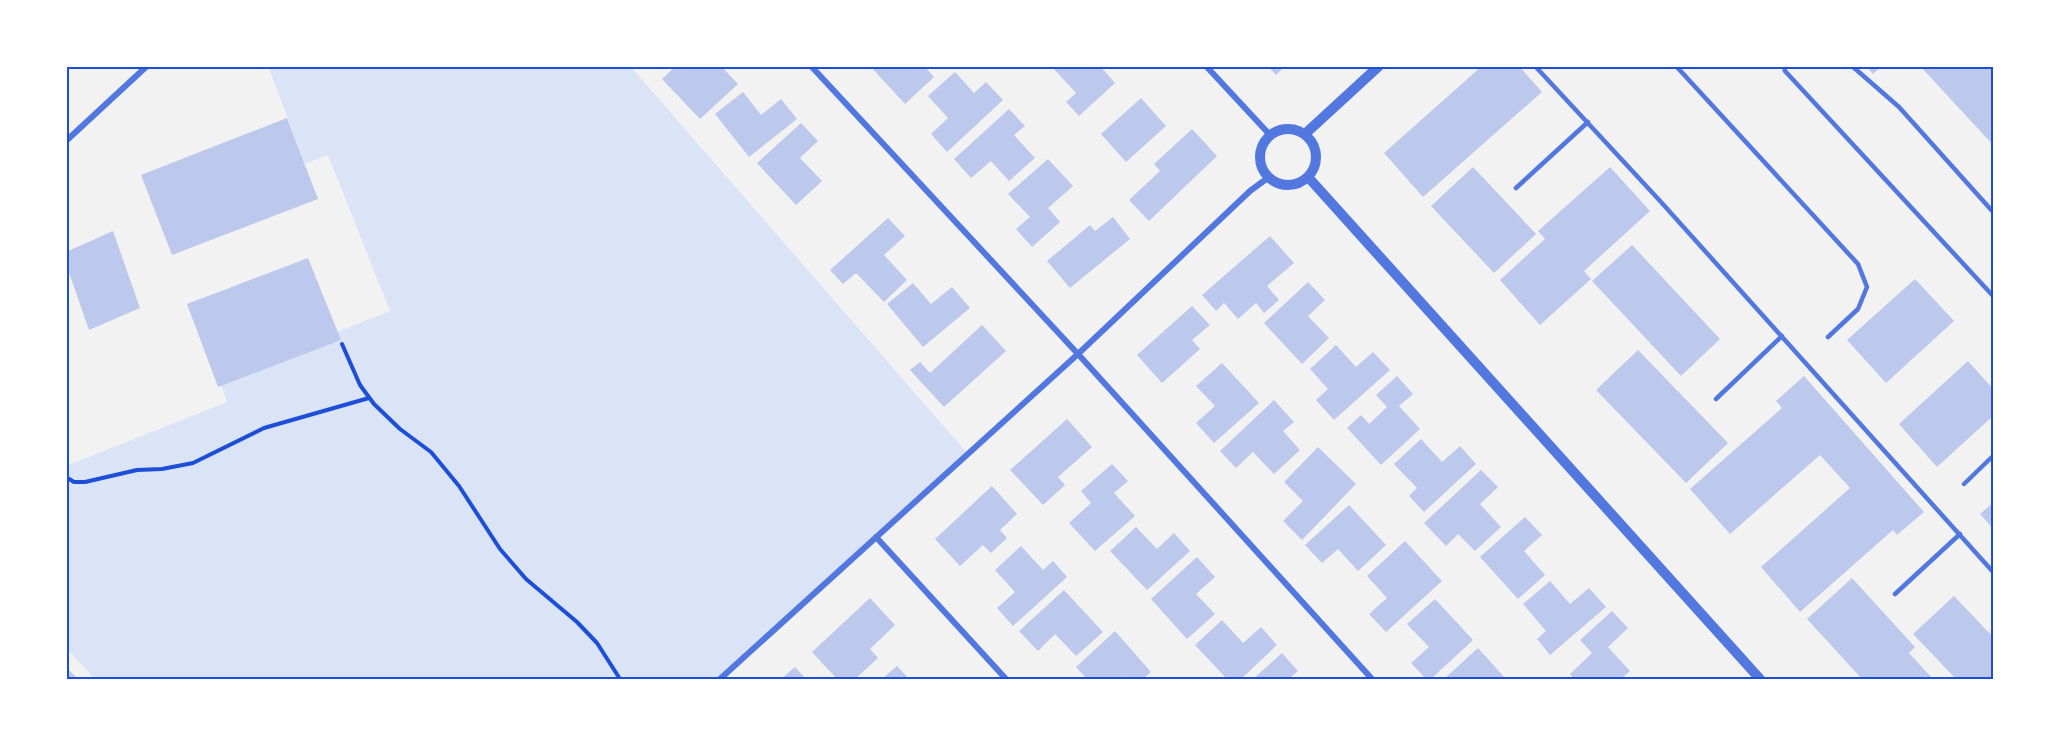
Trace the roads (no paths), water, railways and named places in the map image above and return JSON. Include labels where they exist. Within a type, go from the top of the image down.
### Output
[{"type":"street","points":[[66,141],[147,66]]},
{"type":"street","points":[[811,66],[1078,354],[1372,679]]},
{"type":"street","points":[[1206,66],[1270,135]]},
{"type":"street","points":[[1305,134],[1379,66]]},
{"type":"street","points":[[1288,128],[1297,129],[1305,134],[1312,141],[1317,160],[1308,177],[1301,182],[1284,184],[1269,177],[1261,164],[1260,156],[1265,141],[1270,135],[1288,128]]},
{"type":"street","points":[[720,679],[1078,354],[1250,191],[1269,177]]},
{"type":"street","points":[[1308,177],[1760,679]]},
{"type":"street","points":[[876,537],[1006,679]]},
{"type":"lane","points":[[1535,66],[1782,336],[1994,573]]},
{"type":"lane","points":[[1676,66],[1858,264],[1867,287],[1858,309],[1828,337]]},
{"type":"lane","points":[[1784,66],[1785,71],[1994,297]]},
{"type":"lane","points":[[1852,66],[1899,106],[1994,213]]},
{"type":"lane","points":[[1516,188],[1588,122]]},
{"type":"lane","points":[[1716,399],[1782,336]]},
{"type":"lane","points":[[1964,484],[1994,454]]},
{"type":"lane","points":[[1895,594],[1960,534]]}]
